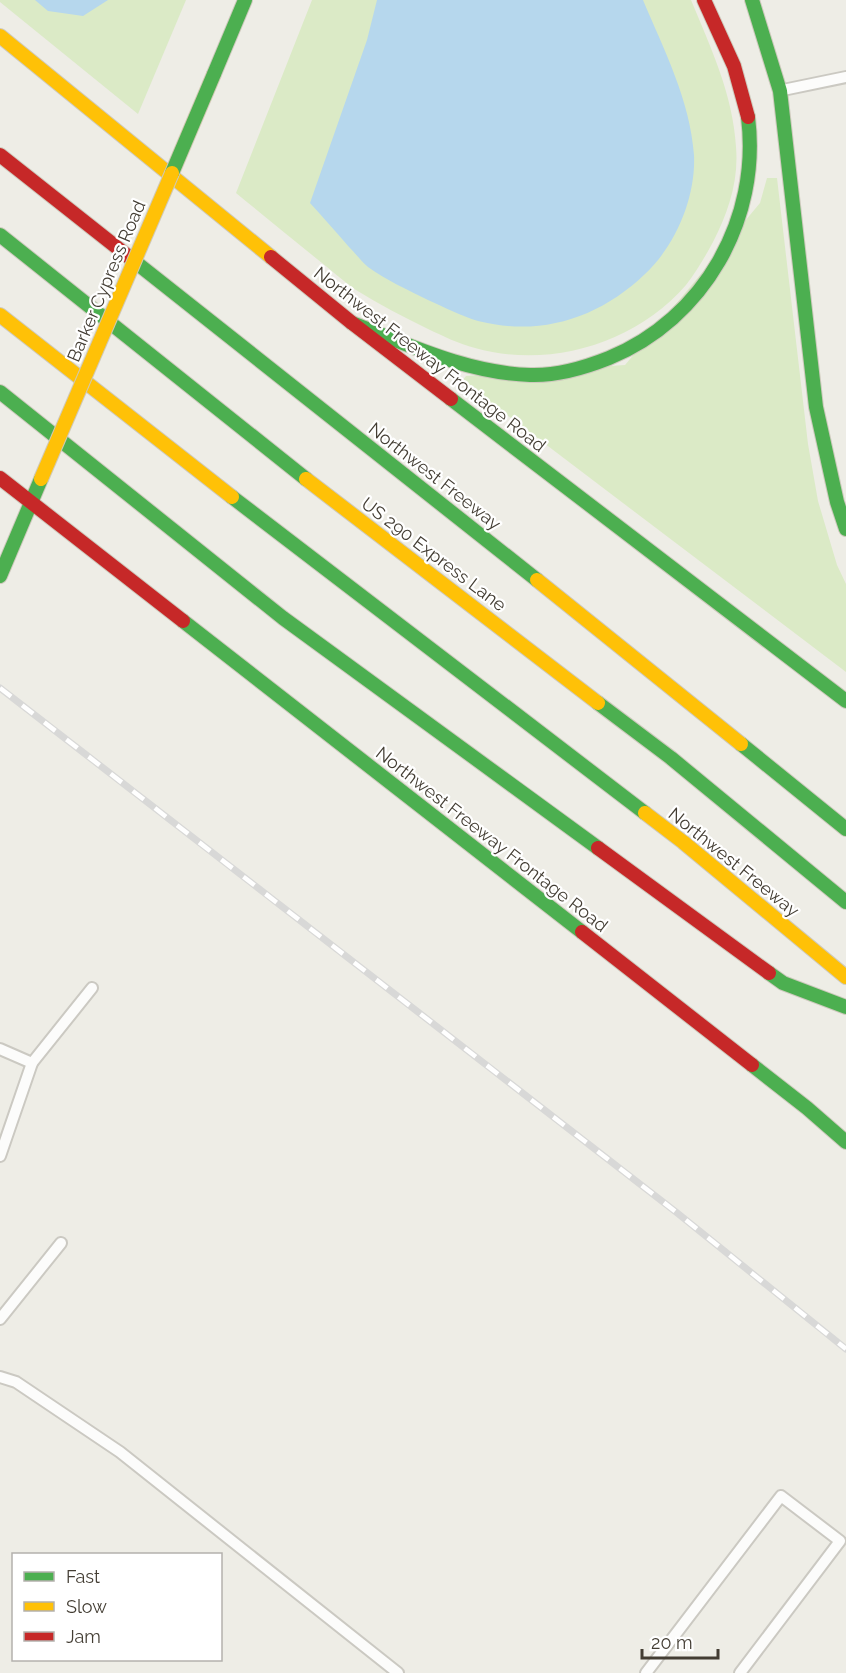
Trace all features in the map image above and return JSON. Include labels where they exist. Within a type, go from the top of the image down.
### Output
[{"type":"main road","name":"Barker Cypress Road","points":[[0,576],[245,0]]},
{"type":"main road","points":[[352,323],[455,362],[489,371],[532,375],[559,373],[605,361],[629,351],[673,321],[692,303],[722,261],[742,213],[749,178],[750,135],[740,83],[704,0]]},
{"type":"main road","points":[[753,0],[780,91],[816,407],[837,502],[846,529]]},
{"type":"main road","name":"Northwest Freeway Frontage Road","points":[[0,36],[352,323],[846,701]]},
{"type":"main road","name":"Northwest Freeway","points":[[0,155],[578,612],[846,829]]},
{"type":"main road","name":"US 290 Express Lane","points":[[0,235],[313,484],[671,758],[846,902]]},
{"type":"main road","name":"Northwest Freeway","points":[[0,315],[151,435],[683,842],[846,977]]},
{"type":"main road","points":[[0,392],[284,618],[773,976],[783,983],[846,1007]]},
{"type":"main road","name":"Northwest Freeway Frontage Road","points":[[0,478],[788,1093],[846,1142]]},
{"type":"lane","points":[[780,91],[846,76]]},
{"type":"lane","points":[[0,1156],[32,1063],[92,988]]},
{"type":"lane","points":[[0,1049],[32,1063]]},
{"type":"lane","points":[[0,1319],[61,1242]]},
{"type":"lane","points":[[0,1377],[16,1382],[120,1452],[398,1673]]},
{"type":"lane","points":[[646,1673],[781,1496],[840,1541],[740,1673]]},
{"type":"green space","points":[[0,0],[186,0],[138,114]]},
{"type":"green space","points":[[312,0],[691,0],[726,90],[736,147],[736,172],[731,196],[713,242],[697,270],[665,306],[642,323],[589,346],[561,353],[532,355],[503,354],[457,342],[392,311],[351,286],[236,193]]},
{"type":"green space","points":[[767,178],[777,178],[808,444],[818,501],[837,565],[846,584],[846,672],[462,381],[466,376],[625,365],[760,203]]},
{"type":"water","points":[[35,0],[108,0],[83,16],[48,11]]},
{"type":"water","points":[[377,0],[643,0],[682,95],[692,135],[694,155],[692,187],[682,219],[666,249],[645,274],[608,302],[589,312],[568,320],[524,327],[501,325],[465,317],[397,285],[363,262],[310,203],[367,40]]},
{"type":"railway","points":[[0,688],[676,1212],[846,1349]]},
{"type":"traffic: fast","points":[[214,74],[245,0]]},
{"type":"traffic: fast","points":[[752,0],[780,91],[816,407],[837,502],[846,529]]},
{"type":"traffic: fast","points":[[172,173],[214,74]]},
{"type":"traffic: fast","points":[[352,323],[417,349],[461,363],[484,369],[530,375],[560,373],[580,368],[609,358],[643,341],[673,318],[698,292],[719,261],[735,228],[745,192],[750,155],[748,117]]},
{"type":"traffic: fast","points":[[0,235],[306,479]]},
{"type":"traffic: fast","points":[[129,257],[537,580]]},
{"type":"traffic: fast","points":[[0,392],[283,618],[598,848]]},
{"type":"traffic: fast","points":[[451,399],[846,701]]},
{"type":"traffic: fast","points":[[0,576],[41,479]]},
{"type":"traffic: fast","points":[[232,497],[645,813]]},
{"type":"traffic: fast","points":[[183,621],[582,932]]},
{"type":"traffic: fast","points":[[598,703],[671,758],[846,902]]},
{"type":"traffic: fast","points":[[741,744],[846,829]]},
{"type":"traffic: fast","points":[[769,973],[783,983],[846,1007]]},
{"type":"traffic: fast","points":[[752,1065],[846,1142]]},
{"type":"traffic: slow","points":[[0,36],[271,257]]},
{"type":"traffic: slow","points":[[41,479],[172,173]]},
{"type":"traffic: slow","points":[[0,315],[232,497]]},
{"type":"traffic: slow","points":[[306,479],[598,703]]},
{"type":"traffic: slow","points":[[537,580],[741,744]]},
{"type":"traffic: slow","points":[[645,813],[846,977]]},
{"type":"traffic: jam","points":[[704,0],[734,66],[748,117]]},
{"type":"traffic: jam","points":[[0,155],[129,257]]},
{"type":"traffic: jam","points":[[271,257],[451,399]]},
{"type":"traffic: jam","points":[[0,478],[183,621]]},
{"type":"traffic: jam","points":[[598,848],[769,973]]},
{"type":"traffic: jam","points":[[582,932],[752,1065]]}]
